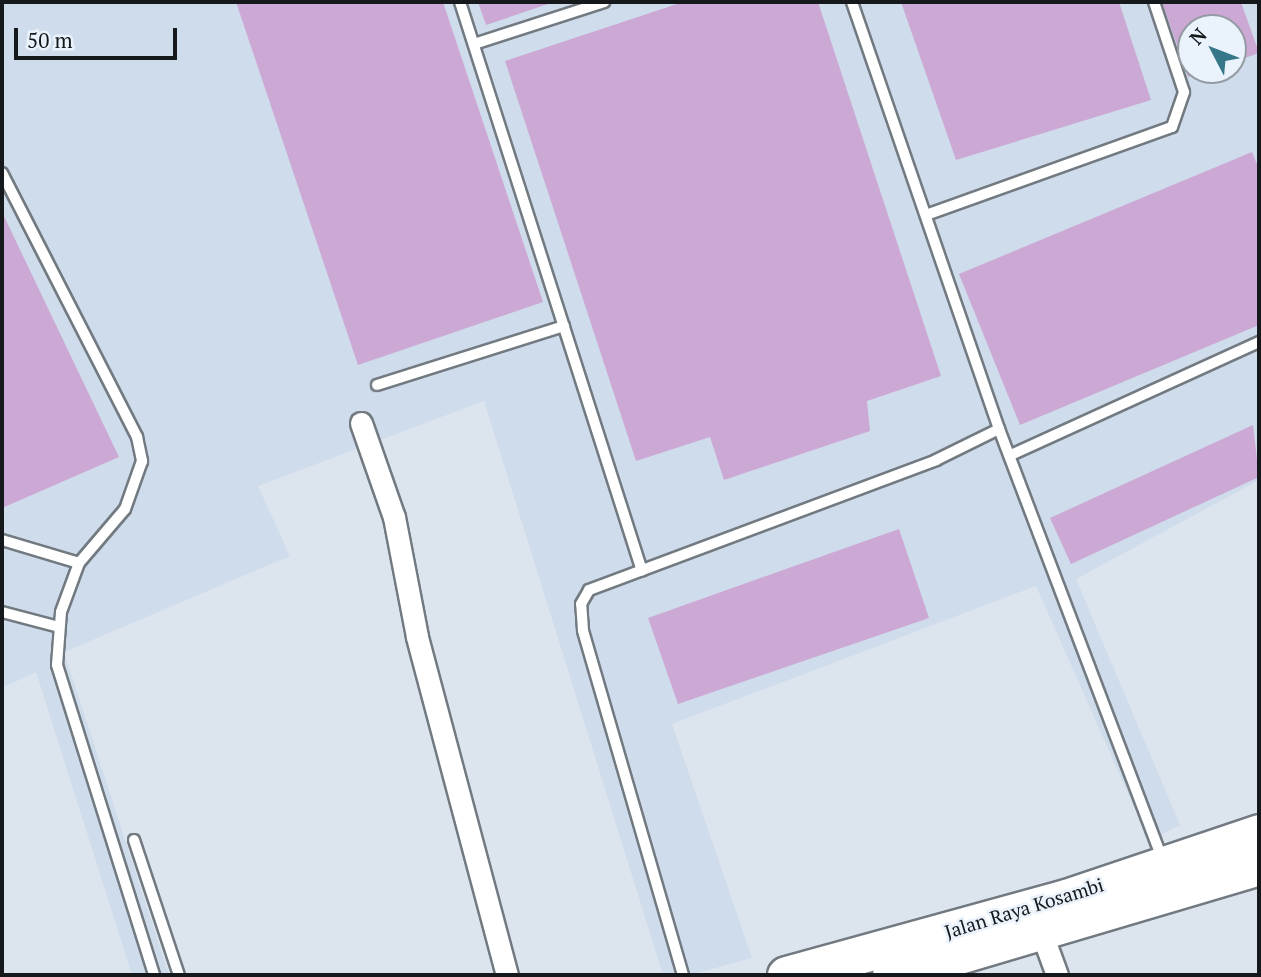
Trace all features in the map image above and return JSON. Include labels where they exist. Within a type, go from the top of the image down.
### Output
[{"type":"highway","name":"Jalan Raya Kosambi","points":[[786,975],[1066,898],[1163,861],[1259,832]]},
{"type":"highway","name":"Jalan Raya Kosambi","points":[[891,975],[1042,934],[1259,866]]},
{"type":"street","points":[[360,423],[394,517],[417,637],[507,975]]},
{"type":"street","points":[[1042,934],[1057,975]]},
{"type":"lane","points":[[460,2],[642,571]]},
{"type":"lane","points":[[474,44],[604,2]]},
{"type":"lane","points":[[852,2],[999,429],[1163,861]]},
{"type":"lane","points":[[926,215],[1172,127],[1184,92],[1154,2]]},
{"type":"lane","points":[[2,173],[137,437],[142,461],[125,509],[79,563],[59,627],[64,693],[155,975]]},
{"type":"lane","points":[[377,385],[564,326]]},
{"type":"lane","points":[[1011,455],[1259,342]]},
{"type":"lane","points":[[683,975],[581,614],[589,590],[936,460],[999,429]]},
{"type":"lane","points":[[2,540],[79,563]]},
{"type":"lane","points":[[2,612],[59,627]]},
{"type":"lane","points":[[134,840],[178,975]]},
{"type":"shaded area","points":[[2,2],[1259,2],[1259,480],[1076,579],[1180,825],[1149,841],[1036,586],[672,724],[752,958],[690,975],[663,975],[484,401],[258,486],[290,556],[64,652],[169,975],[132,975],[36,672],[2,688]]},
{"type":"building","points":[[236,2],[443,2],[543,302],[358,365]]},
{"type":"building","points":[[478,2],[554,2],[486,25]]},
{"type":"building","points":[[683,2],[818,2],[941,376],[867,401],[870,431],[724,480],[710,437],[636,461],[505,61]]},
{"type":"building","points":[[901,2],[1119,2],[1151,100],[956,160]]},
{"type":"building","points":[[1162,2],[1241,2],[1245,14],[1177,14],[1177,45]]},
{"type":"building","points":[[1247,19],[1259,53],[1247,57]]},
{"type":"building","points":[[1252,152],[1259,169],[1259,325],[1020,425],[959,274]]},
{"type":"building","points":[[2,212],[119,457],[2,508]]},
{"type":"building","points":[[1253,425],[1259,477],[1071,564],[1050,518]]},
{"type":"building","points":[[899,529],[929,618],[678,704],[648,618]]}]
